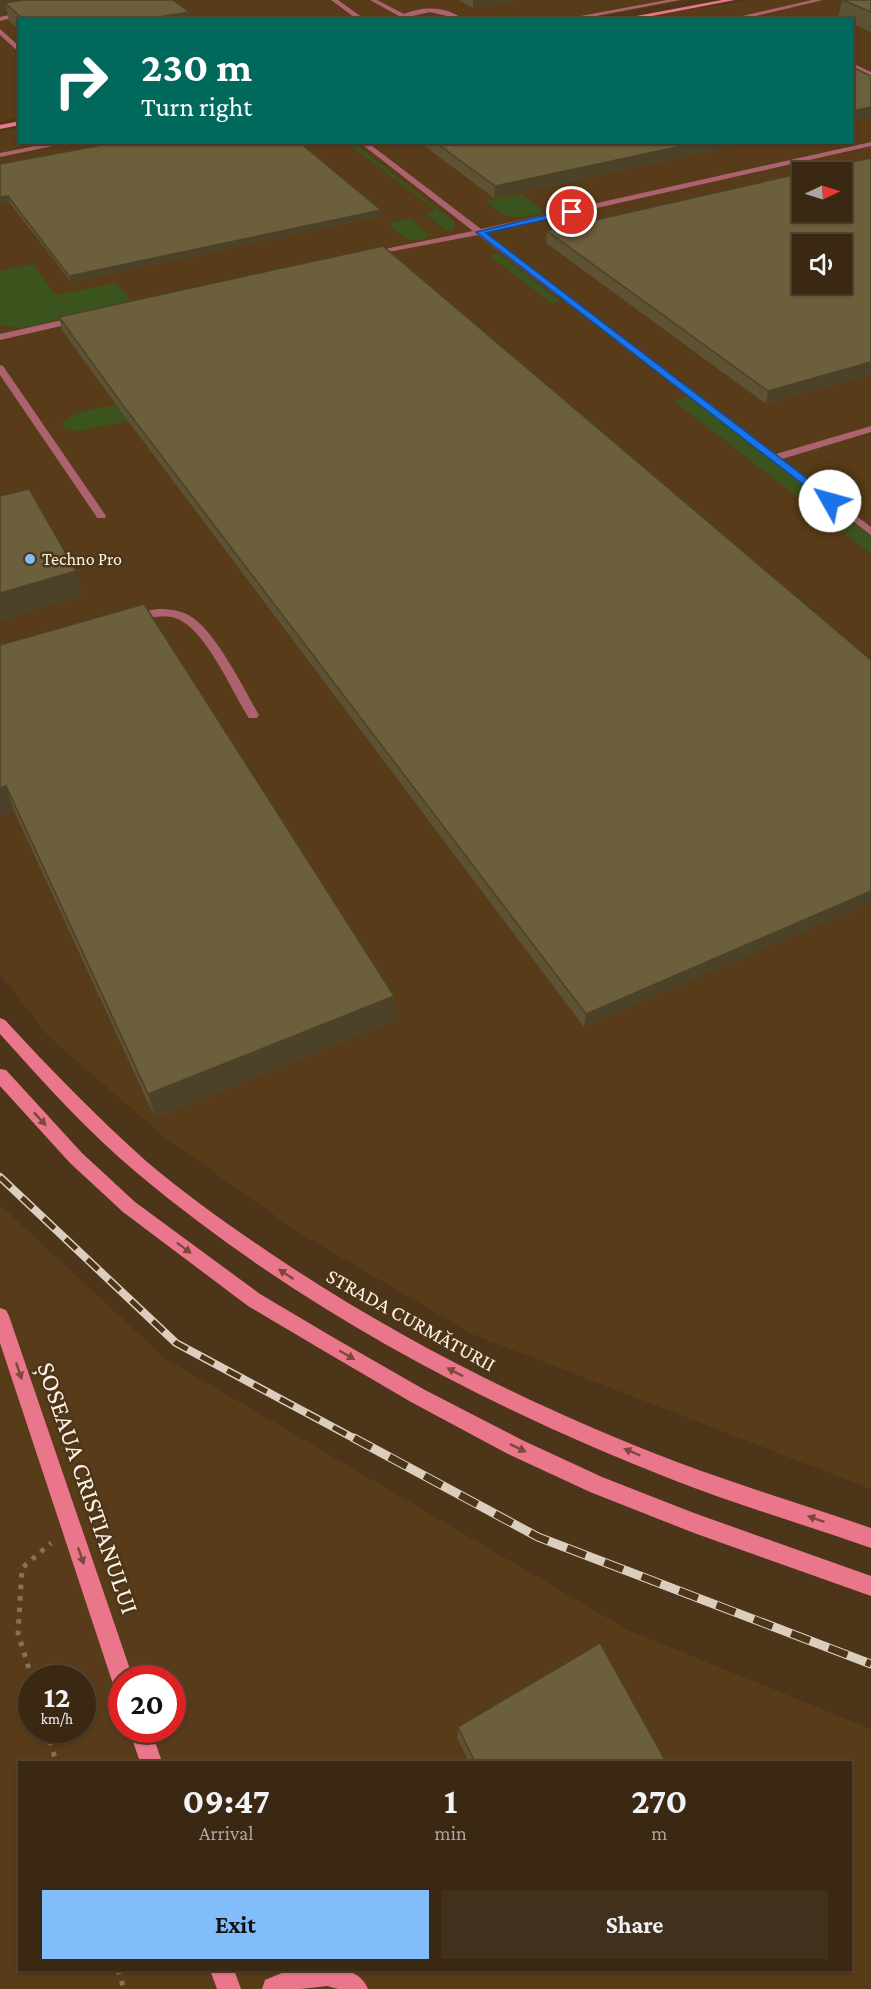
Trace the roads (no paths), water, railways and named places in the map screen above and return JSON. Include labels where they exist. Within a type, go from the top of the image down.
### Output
[{"type":"main road","points":[[629,18],[732,0]]},
{"type":"main road","points":[[0,127],[18,123]]},
{"type":"main road","name":"STRADA CURMĂTURII","points":[[0,1024],[26,1055],[98,1127],[195,1210],[287,1275],[402,1345],[523,1406],[676,1471],[871,1538]]},
{"type":"main road","points":[[0,1076],[76,1158],[129,1207],[254,1300],[330,1345],[418,1396],[515,1447],[597,1485],[694,1523],[871,1586]]},
{"type":"main road","name":"ȘOSEAUA CRISTIANULUI","points":[[0,1316],[118,1665]]},
{"type":"main road","points":[[144,1743],[151,1761]]},
{"type":"main road","points":[[222,1971],[229,1989]]},
{"type":"main road","points":[[274,1989],[289,1981],[319,1972],[348,1980],[356,1989]]},
{"type":"lane","points":[[334,0],[360,18]]},
{"type":"lane","points":[[373,0],[400,17],[419,12],[440,12],[459,18]]},
{"type":"lane","points":[[574,18],[677,0]]},
{"type":"lane","points":[[748,18],[820,0]]},
{"type":"lane","points":[[0,19],[31,13]]},
{"type":"lane","points":[[0,31],[18,49]]},
{"type":"lane","points":[[854,66],[871,74]]},
{"type":"lane","points":[[0,155],[58,144]]},
{"type":"lane","points":[[365,144],[871,532]]},
{"type":"lane","points":[[363,256],[871,144]]},
{"type":"lane","points":[[0,337],[94,316]]},
{"type":"lane","points":[[0,368],[101,516]]},
{"type":"lane","points":[[774,458],[871,429]]},
{"type":"lane","points":[[116,620],[152,612],[174,613],[188,619],[200,632],[253,715]]},
{"type":"railway","points":[[0,1177],[176,1343],[357,1440]]},
{"type":"railway","points":[[354,1438],[538,1537],[871,1664]]},
{"type":"place","name":"Techno Pro","points":[[30,559]]}]
